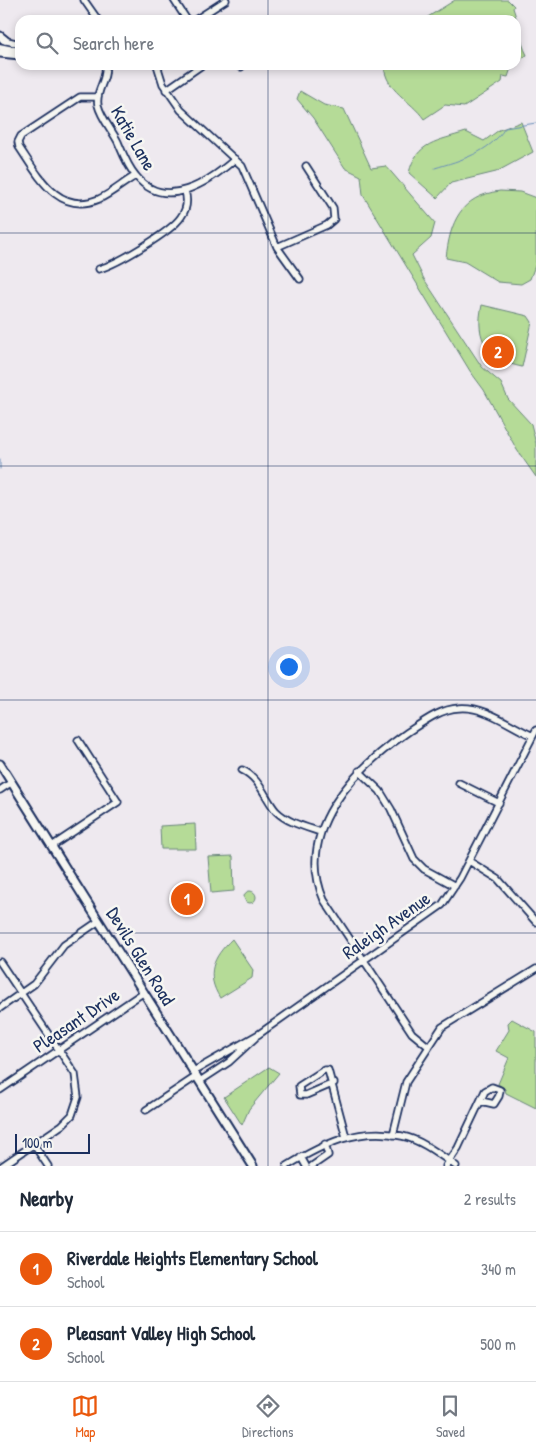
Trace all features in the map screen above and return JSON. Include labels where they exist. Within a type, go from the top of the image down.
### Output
[{"type":"main road","points":[[0,53],[15,54]]},
{"type":"main road","name":"Devils Glen Road","points":[[0,764],[253,1166]]},
{"type":"street","points":[[84,0],[94,15]]},
{"type":"street","points":[[174,0],[184,15]]},
{"type":"street","points":[[203,15],[226,0]]},
{"type":"street","points":[[2,39],[15,43]]},
{"type":"street","points":[[0,47],[15,50]]},
{"type":"street","name":"Katie Lane","points":[[106,70],[98,96],[100,110],[135,176],[154,190],[170,193],[184,191]]},
{"type":"street","points":[[159,70],[166,90],[186,115],[235,159],[245,172],[277,247],[300,279]]},
{"type":"street","points":[[166,90],[195,70]]},
{"type":"street","points":[[98,96],[80,96],[21,136],[18,145],[43,182],[53,193],[66,200],[81,203],[99,199],[135,176]]},
{"type":"street","points":[[99,269],[112,265],[178,222],[187,205],[184,191],[235,159]]},
{"type":"street","points":[[277,247],[327,225],[334,219],[333,208],[306,166]]},
{"type":"street","points":[[429,1047],[412,1033],[333,916],[319,888],[315,856],[325,821],[341,794],[359,771],[381,751],[430,717],[459,708],[476,709],[534,733]]},
{"type":"street","name":"Raleigh Avenue","points":[[197,1076],[442,905],[469,861],[534,733]]},
{"type":"street","points":[[52,846],[118,802],[78,740]]},
{"type":"street","points":[[242,770],[249,773],[257,782],[281,816],[300,826],[322,832]]},
{"type":"street","points":[[359,771],[380,791],[391,809],[414,859],[424,870],[455,886]]},
{"type":"street","points":[[0,790],[12,782]]},
{"type":"street","points":[[459,783],[498,803]]},
{"type":"street","points":[[469,861],[498,879],[536,922]]},
{"type":"street","points":[[0,1008],[22,994],[41,977],[64,945],[100,921]]},
{"type":"street","points":[[0,962],[60,1049],[75,1074],[78,1083],[75,1108],[62,1125],[2,1166]]},
{"type":"street","points":[[393,1135],[406,1082],[442,1027],[536,969]]},
{"type":"street","name":"Pleasant Drive","points":[[0,1090],[144,992]]},
{"type":"street","name":"Raleigh Avenue","points":[[197,1076],[229,1062],[259,1034]]},
{"type":"street","points":[[334,1083],[306,1095],[300,1094],[298,1090],[299,1086],[324,1070],[328,1070],[334,1083],[346,1137]]},
{"type":"street","points":[[146,1110],[197,1076]]},
{"type":"street","points":[[448,1164],[481,1101]]},
{"type":"street","points":[[287,1166],[325,1144],[346,1137],[372,1133],[403,1136],[419,1143],[448,1164],[456,1166]]},
{"type":"street","points":[[312,1166],[327,1157],[328,1153],[325,1144]]},
{"type":"street","points":[[34,1145],[48,1166]]},
{"type":"street","points":[[301,1158],[306,1166]]},
{"type":"green space","points":[[455,0],[508,0],[514,6],[515,15],[431,15]]},
{"type":"green space","points":[[521,38],[524,49],[527,55],[521,59]]},
{"type":"green space","points":[[385,70],[510,70],[508,77],[503,76],[502,82],[464,107],[445,105],[424,119],[394,89]]},
{"type":"green space","points":[[300,91],[324,105],[344,109],[371,168],[386,166],[435,223],[431,238],[412,255],[424,279],[482,367],[501,383],[508,399],[531,424],[536,444],[536,477],[517,450],[484,390],[470,371],[363,195],[361,176],[345,168],[313,118],[297,99]]},
{"type":"green space","points":[[521,122],[533,152],[496,172],[451,183],[437,198],[409,173],[417,155],[430,144],[466,132],[484,141],[499,130]]},
{"type":"green space","points":[[500,191],[520,192],[536,198],[536,263],[530,279],[521,284],[498,282],[465,262],[446,258],[450,233],[466,205],[486,194]]},
{"type":"green space","points":[[482,305],[528,316],[532,322],[522,367],[500,359],[486,346],[480,328]]},
{"type":"green space","points":[[195,824],[196,849],[161,849],[160,826]]},
{"type":"green space","points":[[233,856],[234,891],[211,893],[208,857]]},
{"type":"green space","points":[[252,891],[255,892],[255,902],[248,903],[245,902],[244,895],[245,892]]},
{"type":"green space","points":[[232,939],[253,970],[252,978],[220,998],[213,981],[213,966],[220,952]]},
{"type":"green space","points":[[512,1019],[536,1032],[536,1108],[506,1093],[505,1089],[498,1084],[509,1058],[496,1051],[509,1030],[508,1023]]},
{"type":"green space","points":[[269,1067],[279,1073],[249,1109],[242,1125],[224,1097]]},
{"type":"waterway","points":[[435,168],[483,150],[505,128],[536,123]]},
{"type":"waterway","points":[[0,460],[0,469]]},
{"type":"place","name":"Pleasant Valley High School","points":[[498,352]]},
{"type":"place","name":"Riverdale Heights Elementary School","points":[[187,899]]}]
